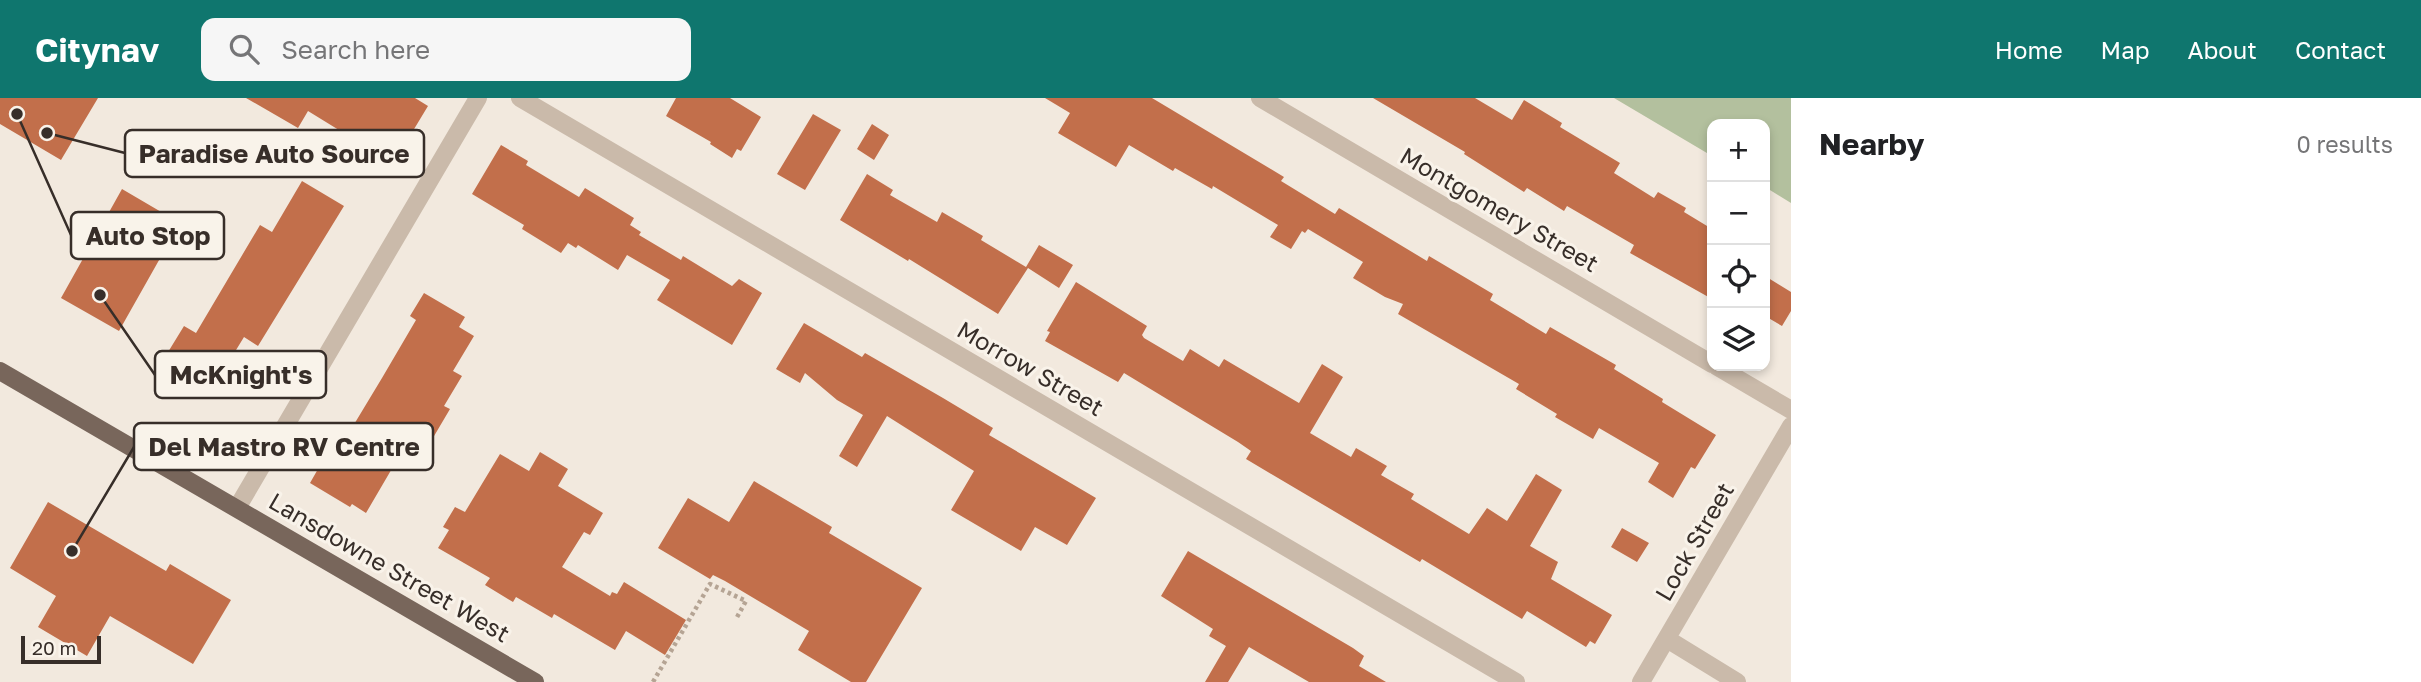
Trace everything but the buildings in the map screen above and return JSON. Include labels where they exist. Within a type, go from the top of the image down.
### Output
[{"type":"main road","name":"Lansdowne Street West","points":[[0,370],[535,682]]},
{"type":"street","points":[[237,508],[478,98]]},
{"type":"street","name":"Morrow Street","points":[[520,98],[1516,682]]},
{"type":"street","name":"Montgomery Street","points":[[1260,98],[1707,361]]},
{"type":"street","name":"Montgomery Street","points":[[1724,371],[1791,410]]},
{"type":"street","name":"Lock Street","points":[[1640,682],[1791,426]]},
{"type":"street","points":[[1667,639],[1737,682]]},
{"type":"path","points":[[653,682],[710,584],[746,601],[736,619]]},
{"type":"green space","points":[[1614,98],[1791,98],[1791,203],[1770,190],[1770,119],[1707,119],[1707,153]]},
{"type":"place","name":"Auto Stop","points":[[17,114]]},
{"type":"place","name":"Paradise Auto Source","points":[[47,133]]},
{"type":"place","name":"McKnight's","points":[[100,295]]},
{"type":"place","name":"Del Mastro RV Centre","points":[[72,551]]}]
